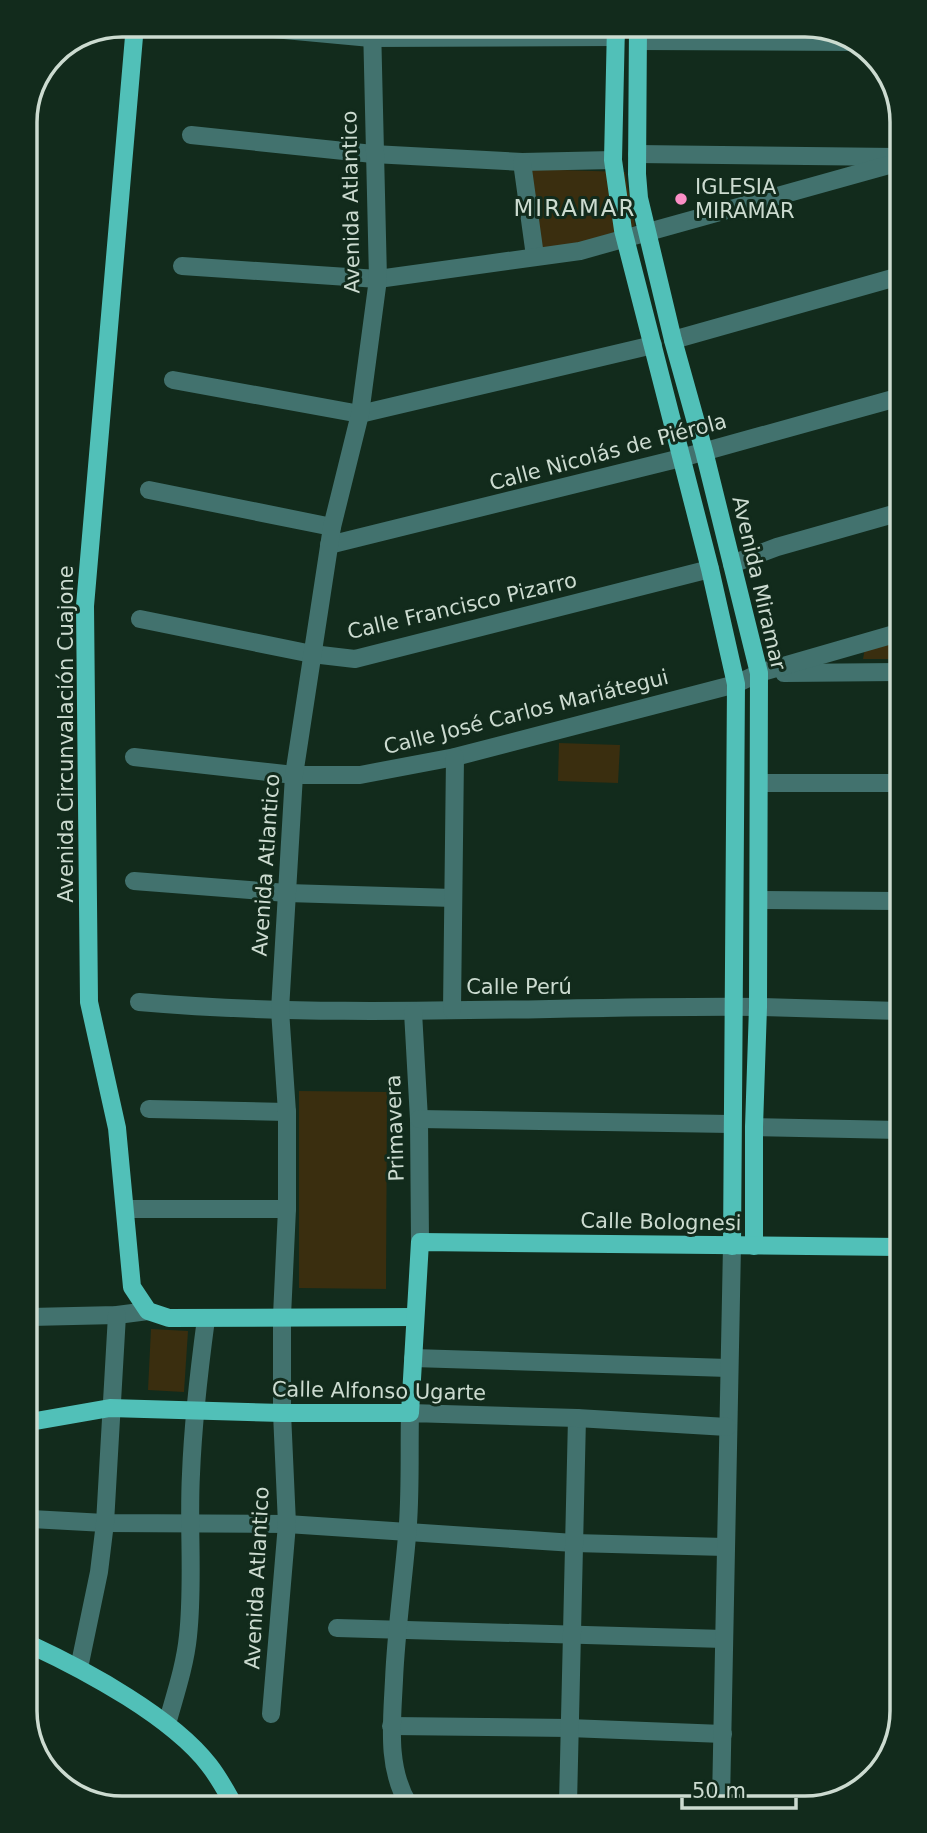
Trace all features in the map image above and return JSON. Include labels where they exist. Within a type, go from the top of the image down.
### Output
[{"type":"main road","name":"Avenida Circunvalación Cuajone","points":[[134,37],[85,606],[89,1008],[117,1128],[132,1287],[148,1311]]},
{"type":"main road","points":[[616,37],[613,160],[626,238],[710,569],[736,684],[732,1246]]},
{"type":"main road","name":"Avenida Miramar","points":[[638,37],[639,198],[759,673],[754,1246]]},
{"type":"main road","points":[[410,1413],[420,1242]]},
{"type":"main road","name":"Calle Bolognesi","points":[[420,1242],[890,1247]]},
{"type":"main road","points":[[148,1311],[169,1318],[205,1319],[282,1316],[415,1317]]},
{"type":"main road","name":"Calle Alfonso Ugarte","points":[[37,1421],[110,1408],[282,1413],[410,1413]]},
{"type":"main road","points":[[37,1648],[79,1668],[167,1724],[208,1763],[228,1796]]},
{"type":"street","name":"Avenida Atlantico","points":[[271,1714],[287,1524],[282,1413],[282,1316],[287,1209],[287,1112],[280,1010],[293,775],[330,536],[360,414],[378,279],[372,37]]},
{"type":"street","points":[[736,37],[831,41]]},
{"type":"street","points":[[191,135],[373,154],[522,162],[613,160]]},
{"type":"street","points":[[637,154],[890,157]]},
{"type":"street","points":[[522,162],[535,256]]},
{"type":"street","points":[[182,266],[378,279],[580,251],[890,165]]},
{"type":"street","points":[[673,340],[890,279]]},
{"type":"street","points":[[173,380],[360,414],[653,345]]},
{"type":"street","name":"Calle Nicolás de Piérola","points":[[149,490],[330,536],[681,458],[890,399]]},
{"type":"street","points":[[732,564],[777,547],[890,515]]},
{"type":"street","name":"Calle Francisco Pizarro","points":[[140,619],[312,654],[355,659],[710,569]]},
{"type":"street","name":"Calle José Carlos Mariátegui","points":[[134,757],[293,775],[360,775],[455,757],[736,684],[759,673],[890,635]]},
{"type":"street","points":[[759,673],[890,671]]},
{"type":"street","points":[[453,1010],[455,757]]},
{"type":"street","points":[[760,783],[890,783]]},
{"type":"street","points":[[134,881],[286,893],[453,898]]},
{"type":"street","points":[[759,901],[890,901]]},
{"type":"street","name":"Calle Perú","points":[[139,1002],[211,1009],[413,1012],[758,1007],[890,1011]]},
{"type":"street","name":"Primavera","points":[[413,1012],[419,1119],[420,1242]]},
{"type":"street","points":[[149,1110],[287,1112]]},
{"type":"street","points":[[419,1119],[731,1125]]},
{"type":"street","points":[[754,1127],[890,1130]]},
{"type":"street","points":[[126,1209],[287,1209]]},
{"type":"street","points":[[721,1796],[732,1246]]},
{"type":"street","points":[[37,1317],[117,1315],[148,1311]]},
{"type":"street","points":[[79,1668],[99,1572],[105,1523],[117,1315]]},
{"type":"street","points":[[167,1724],[185,1658],[191,1606],[189,1524],[195,1409],[205,1319]]},
{"type":"street","points":[[413,1358],[728,1368]]},
{"type":"street","points":[[405,1796],[397,1780],[391,1726],[407,1533],[410,1413]]},
{"type":"street","name":"Calle Alfonso Ugarte","points":[[410,1413],[577,1418],[727,1427]]},
{"type":"street","points":[[568,1796],[577,1418]]},
{"type":"street","points":[[37,1519],[105,1523],[287,1524],[574,1543],[725,1547]]},
{"type":"street","points":[[337,1628],[397,1632],[724,1639]]},
{"type":"street","points":[[391,1726],[569,1727],[723,1734]]},
{"type":"shaded area","points":[[529,169],[625,172],[635,226],[546,253],[540,250]]},
{"type":"shaded area","points":[[890,640],[890,659],[863,659],[865,648]]},
{"type":"shaded area","points":[[559,743],[620,745],[618,783],[558,781]]},
{"type":"shaded area","points":[[299,1091],[387,1092],[386,1289],[299,1288]]},
{"type":"shaded area","points":[[151,1329],[188,1331],[184,1392],[148,1390]]},
{"type":"place","name":"IGLESIA MIRAMAR","points":[[681,199]]},
{"type":"district","name":"MIRAMAR","points":[[575,208]]}]
